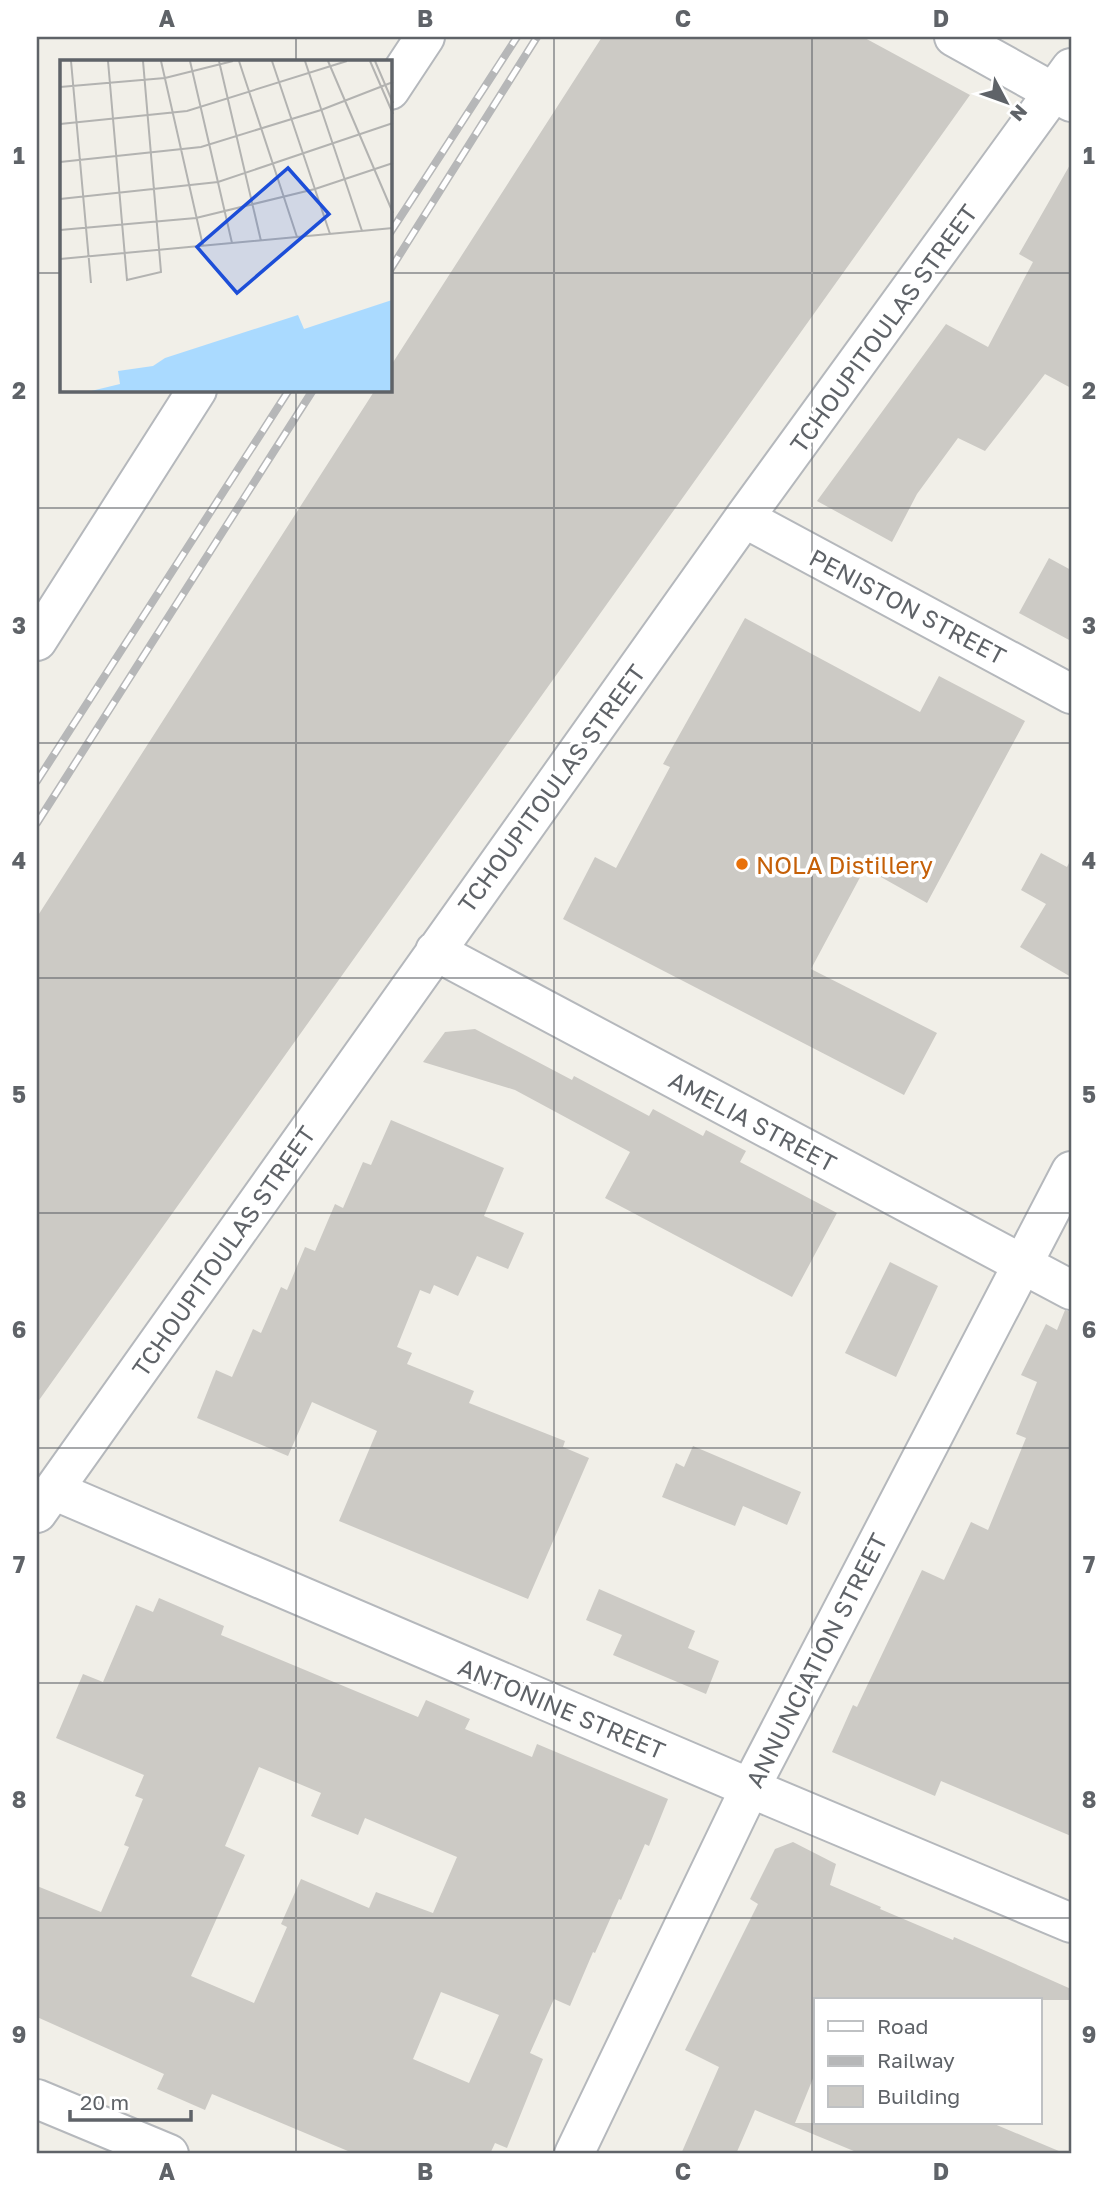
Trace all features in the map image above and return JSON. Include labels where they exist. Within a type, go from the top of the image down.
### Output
[{"type":"street","points":[[392,87],[425,37]]},
{"type":"street","points":[[954,37],[1065,87]]},
{"type":"street","name":"TCHOUPITOULAS STREET","points":[[45,1502],[744,518],[1065,87]]},
{"type":"street","points":[[37,641],[196,392]]},
{"type":"street","name":"PENISTON STREET","points":[[744,518],[1071,694]]},
{"type":"street","name":"AMELIA STREET","points":[[435,951],[1071,1290]]},
{"type":"street","name":"ANNUNCIATION STREET","points":[[574,2154],[750,1788],[1071,1171]]},
{"type":"street","name":"ANTONINE STREET","points":[[45,1502],[750,1788],[1071,1923]]},
{"type":"street","points":[[37,2099],[169,2154]]},
{"type":"building","points":[[602,37],[863,37],[970,95],[37,1403],[37,917],[374,392],[392,392],[392,364]]},
{"type":"building","points":[[1071,163],[1071,388],[1045,374],[985,451],[958,438],[917,494],[892,542],[817,501],[946,324],[988,347],[1033,262],[1019,254]]},
{"type":"building","points":[[1049,558],[1071,570],[1071,641],[1019,613]]},
{"type":"building","points":[[745,618],[920,712],[939,676],[1025,721],[927,903],[865,868],[811,969],[937,1033],[904,1095],[563,919],[595,857],[616,868],[670,767],[663,764]]},
{"type":"building","points":[[1041,853],[1067,867],[1071,859],[1071,977],[1020,947],[1046,904],[1021,890]]},
{"type":"building","points":[[475,1029],[572,1080],[574,1076],[649,1116],[653,1109],[703,1136],[706,1130],[746,1151],[740,1162],[837,1213],[792,1297],[605,1198],[630,1152],[515,1090],[423,1062],[445,1032]]},
{"type":"building","points":[[391,1120],[504,1168],[484,1216],[524,1233],[508,1269],[477,1256],[458,1296],[434,1285],[430,1294],[420,1290],[397,1347],[412,1353],[407,1364],[474,1391],[469,1403],[565,1441],[563,1447],[589,1458],[528,1599],[339,1521],[377,1431],[312,1402],[288,1456],[197,1418],[216,1370],[232,1377],[253,1329],[261,1333],[281,1287],[287,1290],[305,1247],[315,1251],[335,1204],[343,1208],[363,1162],[371,1165]]},
{"type":"building","points":[[890,1262],[938,1286],[896,1377],[845,1353]]},
{"type":"building","points":[[1065,1310],[1071,1312],[1071,1836],[941,1781],[935,1796],[832,1752],[853,1705],[857,1707],[922,1570],[944,1580],[971,1522],[988,1530],[1026,1438],[1016,1434],[1037,1382],[1021,1375],[1046,1324],[1057,1330]]},
{"type":"building","points":[[693,1446],[801,1492],[787,1525],[743,1506],[735,1526],[662,1497],[676,1463],[684,1467]]},
{"type":"building","points":[[599,1589],[695,1631],[688,1648],[719,1661],[706,1694],[613,1655],[622,1635],[586,1620]]},
{"type":"building","points":[[159,1598],[224,1626],[221,1635],[418,1717],[426,1700],[470,1719],[465,1729],[532,1757],[537,1744],[668,1799],[649,1846],[645,1844],[570,2006],[554,1999],[530,2053],[543,2059],[507,2148],[495,2143],[490,2154],[355,2154],[212,2094],[205,2110],[157,2089],[164,2074],[37,2017],[37,1886],[101,1912],[129,1847],[124,1845],[143,1799],[135,1796],[144,1775],[56,1738],[83,1674],[103,1682],[136,1605],[153,1612]],"holes":[[[259,1767],[321,1793],[311,1816],[358,1835],[365,1818],[457,1857],[433,1913],[376,1892],[369,1908],[301,1879],[281,1924],[287,1927],[254,2003],[191,1976],[245,1855],[225,1846]],[[441,1992],[499,2015],[469,2083],[413,2059]]]},
{"type":"building","points":[[793,1842],[836,1864],[830,1885],[881,1907],[880,1909],[953,1940],[954,1937],[1071,1989],[1071,2000],[814,1998],[814,2076],[795,2123],[994,2124],[1066,2154],[861,2154],[755,2110],[736,2154],[681,2154],[719,2067],[685,2050],[758,1904],[750,1899],[775,1849]]},
{"type":"railway","points":[[392,230],[517,37]]},
{"type":"railway","points":[[392,267],[537,37]]},
{"type":"railway","points":[[37,781],[288,392]]},
{"type":"railway","points":[[37,823],[312,392]]},
{"type":"place","name":"NOLA Distillery","points":[[742,864]]}]
